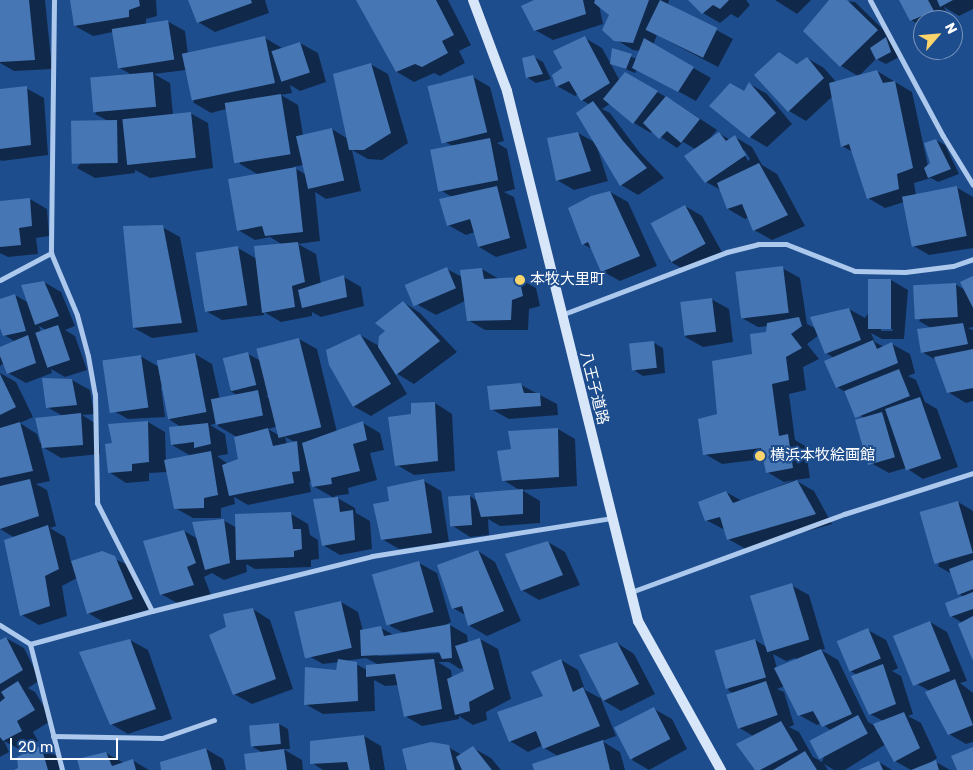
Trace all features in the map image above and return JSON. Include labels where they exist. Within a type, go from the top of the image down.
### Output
[{"type":"street","points":[[54,0],[52,253],[78,315],[95,394],[97,503],[152,610]]},
{"type":"street","name":"八王子道路","points":[[473,0],[506,91],[638,621],[721,770]]},
{"type":"street","points":[[870,0],[944,136],[973,185]]},
{"type":"street","points":[[561,316],[727,252],[758,244],[786,244],[855,271],[904,272],[953,266],[973,259]]},
{"type":"street","points":[[0,280],[52,253]]},
{"type":"street","points":[[631,593],[844,514],[973,473]]},
{"type":"street","points":[[30,644],[152,610],[372,556],[611,518]]},
{"type":"street","points":[[0,625],[30,644],[62,770]]},
{"type":"street","points":[[53,736],[162,738],[214,720]]},
{"type":"building","points":[[0,0],[29,0],[35,60],[0,62]]},
{"type":"building","points":[[70,0],[139,0],[140,6],[129,10],[129,17],[74,26]]},
{"type":"building","points":[[188,0],[251,0],[252,3],[197,23]]},
{"type":"building","points":[[356,0],[436,0],[454,35],[442,41],[448,53],[422,67],[415,64],[396,72]]},
{"type":"building","points":[[534,0],[583,0],[586,14],[534,31],[521,6]]},
{"type":"building","points":[[595,0],[649,0],[633,43],[614,41],[602,30],[609,15],[594,3]]},
{"type":"building","points":[[660,0],[718,28],[703,58],[646,30]]},
{"type":"building","points":[[688,0],[729,0],[720,9],[713,5],[702,14]]},
{"type":"building","points":[[829,0],[847,0],[878,30],[840,67],[803,31]]},
{"type":"building","points":[[899,0],[928,0],[933,10],[913,10],[913,20],[910,21]]},
{"type":"building","points":[[937,0],[953,0],[940,7]]},
{"type":"building","points":[[168,20],[174,60],[118,68],[112,29]]},
{"type":"building","points":[[265,36],[275,83],[192,101],[182,54]]},
{"type":"building","points":[[585,36],[610,83],[581,101],[569,81],[556,87],[552,75],[562,68],[553,51]]},
{"type":"building","points":[[886,37],[891,52],[876,60],[870,48]]},
{"type":"building","points":[[644,38],[694,67],[678,92],[632,68]]},
{"type":"building","points":[[300,42],[310,72],[281,82],[271,51]]},
{"type":"building","points":[[612,48],[632,54],[626,69],[610,64]]},
{"type":"building","points":[[779,52],[797,64],[807,57],[824,78],[788,112],[754,75]]},
{"type":"building","points":[[534,55],[543,74],[526,78],[522,58]]},
{"type":"building","points":[[371,63],[391,133],[364,150],[349,150],[333,74]]},
{"type":"building","points":[[877,70],[883,83],[895,81],[913,168],[897,174],[899,189],[867,199],[849,144],[841,147],[829,83]]},
{"type":"building","points":[[153,72],[156,107],[93,112],[90,77]]},
{"type":"building","points":[[625,72],[658,91],[633,124],[603,99]]},
{"type":"building","points":[[473,75],[487,132],[442,144],[427,86]]},
{"type":"building","points":[[749,82],[776,113],[749,138],[709,106],[730,83],[744,91]]},
{"type":"building","points":[[27,86],[31,145],[0,149],[0,89]]},
{"type":"building","points":[[281,94],[291,154],[234,163],[225,103]]},
{"type":"building","points":[[666,96],[700,119],[681,143],[667,131],[659,139],[643,123]]},
{"type":"building","points":[[593,101],[623,141],[647,168],[620,186],[576,113]]},
{"type":"building","points":[[191,112],[196,158],[127,165],[122,119]]},
{"type":"building","points":[[117,120],[118,163],[72,164],[71,121]]},
{"type":"building","points":[[332,128],[344,181],[308,189],[296,136]]},
{"type":"building","points":[[578,132],[591,171],[556,181],[547,138]]},
{"type":"building","points":[[719,132],[726,141],[735,135],[746,155],[705,183],[684,156]]},
{"type":"building","points":[[490,138],[498,180],[438,192],[430,150]]},
{"type":"building","points":[[936,139],[951,169],[928,178],[924,168],[930,163],[924,143]]},
{"type":"building","points":[[759,163],[788,215],[753,231],[742,204],[727,209],[717,183]]},
{"type":"building","points":[[296,167],[303,232],[265,236],[262,226],[237,231],[228,179]]},
{"type":"building","points":[[497,186],[510,238],[478,247],[470,219],[447,226],[439,199]]},
{"type":"building","points":[[957,186],[967,236],[912,247],[902,197]]},
{"type":"building","points":[[610,191],[640,256],[601,272],[588,242],[582,245],[568,208],[591,196]]},
{"type":"building","points":[[30,198],[32,226],[19,228],[21,245],[0,247],[0,201]]},
{"type":"building","points":[[685,205],[706,244],[671,262],[651,223]]},
{"type":"building","points":[[163,225],[182,323],[133,328],[123,226]]},
{"type":"building","points":[[298,242],[305,282],[292,286],[295,307],[262,313],[254,246]]},
{"type":"building","points":[[238,246],[247,305],[205,312],[196,253]]},
{"type":"building","points":[[783,266],[789,313],[741,318],[735,272]]},
{"type":"building","points":[[447,267],[456,288],[414,306],[405,285]]},
{"type":"building","points":[[482,268],[484,279],[519,277],[523,296],[512,300],[511,320],[467,321],[460,270]]},
{"type":"building","points":[[344,275],[347,297],[302,308],[298,290]]},
{"type":"building","points":[[973,276],[973,308],[960,282]]},
{"type":"building","points":[[868,279],[891,279],[891,329],[868,329]]},
{"type":"building","points":[[44,281],[59,316],[35,325],[21,285]]},
{"type":"building","points":[[956,283],[958,317],[915,319],[913,285]]},
{"type":"building","points":[[15,294],[26,331],[3,336],[0,328],[0,299]]},
{"type":"building","points":[[712,298],[716,332],[684,336],[680,302]]},
{"type":"building","points":[[403,301],[440,341],[396,375],[378,347],[379,336],[385,331],[375,323]]},
{"type":"building","points":[[849,308],[861,340],[825,354],[810,317]]},
{"type":"building","points":[[799,317],[802,326],[791,334],[802,348],[786,357],[789,380],[772,384],[779,436],[788,434],[793,468],[766,473],[761,448],[703,455],[698,419],[717,414],[712,361],[752,354],[750,334],[766,332],[767,323]]},
{"type":"building","points":[[963,323],[968,344],[921,353],[917,329]]},
{"type":"building","points":[[58,325],[70,360],[47,368],[35,333]]},
{"type":"building","points":[[360,334],[391,384],[353,407],[329,365],[326,350]]},
{"type":"building","points":[[28,335],[36,363],[7,374],[0,356],[0,347]]},
{"type":"building","points":[[299,338],[321,427],[279,438],[256,349]]},
{"type":"building","points":[[873,340],[877,349],[892,342],[898,363],[836,388],[824,361]]},
{"type":"building","points":[[654,341],[657,368],[632,370],[629,344]]},
{"type":"building","points":[[973,349],[973,388],[947,393],[934,357]]},
{"type":"building","points":[[248,352],[256,385],[231,391],[223,358]]},
{"type":"building","points":[[195,353],[206,412],[168,419],[157,360]]},
{"type":"building","points":[[141,355],[148,407],[110,413],[102,360]]},
{"type":"building","points":[[899,369],[910,396],[855,418],[844,391]]},
{"type":"building","points":[[0,374],[16,407],[0,415]]},
{"type":"building","points":[[42,378],[72,379],[77,405],[46,408]]},
{"type":"building","points":[[521,383],[524,393],[540,393],[541,406],[490,410],[487,386]]},
{"type":"building","points":[[258,390],[263,416],[216,425],[211,399]]},
{"type":"building","points":[[920,397],[941,458],[906,471],[885,409]]},
{"type":"building","points":[[435,402],[438,461],[395,466],[388,417],[411,414],[411,403]]},
{"type":"building","points":[[882,412],[895,457],[868,465],[855,420]]},
{"type":"building","points":[[81,413],[83,445],[42,448],[35,418]]},
{"type":"building","points":[[148,421],[149,462],[132,464],[132,471],[108,473],[105,444],[112,443],[108,424]]},
{"type":"building","points":[[363,421],[367,440],[353,444],[360,471],[331,478],[332,484],[312,487],[302,443]]},
{"type":"building","points":[[20,422],[33,471],[0,478],[0,428]]},
{"type":"building","points":[[208,423],[211,444],[194,448],[194,442],[171,445],[169,427]]},
{"type":"building","points":[[268,428],[273,446],[297,441],[300,471],[292,472],[294,483],[229,496],[222,465],[238,459],[234,437]]},
{"type":"building","points":[[558,428],[559,477],[502,481],[497,451],[511,449],[508,431]]},
{"type":"building","points":[[211,451],[218,495],[204,498],[204,508],[174,509],[164,460]]},
{"type":"building","points":[[30,479],[39,516],[0,529],[0,486]]},
{"type":"building","points":[[424,479],[432,533],[381,540],[373,504],[389,501],[387,487]]},
{"type":"building","points":[[797,480],[816,514],[727,540],[720,517],[705,521],[698,502],[726,491],[733,503]]},
{"type":"building","points":[[523,489],[523,514],[481,517],[474,493]]},
{"type":"building","points":[[470,495],[472,525],[450,526],[448,497]]},
{"type":"building","points":[[338,497],[340,512],[353,510],[355,540],[322,546],[313,499]]},
{"type":"building","points":[[958,501],[973,553],[934,564],[920,512]]},
{"type":"building","points":[[291,512],[293,529],[301,529],[302,549],[294,551],[294,557],[236,560],[235,514]]},
{"type":"building","points":[[224,519],[230,563],[205,570],[192,522]]},
{"type":"building","points":[[48,525],[59,569],[45,576],[50,606],[20,616],[4,540]]},
{"type":"building","points":[[184,530],[196,563],[187,567],[194,585],[160,595],[143,541]]},
{"type":"building","points":[[548,541],[563,575],[521,591],[505,554]]},
{"type":"building","points":[[478,550],[504,611],[468,626],[462,606],[452,609],[437,565]]},
{"type":"building","points":[[102,551],[115,556],[133,599],[87,614],[71,561]]},
{"type":"building","points":[[973,560],[973,589],[958,595],[949,569]]},
{"type":"building","points":[[419,561],[434,612],[387,625],[372,575]]},
{"type":"building","points":[[792,583],[809,639],[767,652],[750,596]]},
{"type":"building","points":[[973,592],[973,609],[950,617],[945,603]]},
{"type":"building","points":[[341,601],[352,648],[305,659],[294,612]]},
{"type":"building","points":[[253,608],[276,679],[233,695],[209,635],[226,627],[223,614]]},
{"type":"building","points":[[973,616],[973,661],[958,624]]},
{"type":"building","points":[[930,621],[950,671],[913,686],[893,636]]},
{"type":"building","points":[[450,624],[452,658],[442,659],[439,652],[361,656],[360,630],[381,626],[384,636]]},
{"type":"building","points":[[868,628],[881,658],[850,672],[837,641]]},
{"type":"building","points":[[6,637],[23,670],[0,684],[0,640]]},
{"type":"building","points":[[480,638],[494,689],[469,702],[470,711],[455,715],[447,679],[464,671],[455,646]]},
{"type":"building","points":[[130,639],[156,709],[110,725],[79,652]]},
{"type":"building","points":[[755,639],[766,677],[726,689],[715,651]]},
{"type":"building","points":[[617,642],[639,684],[603,701],[579,655]]},
{"type":"building","points":[[821,649],[852,714],[822,727],[813,711],[798,716],[774,668]]},
{"type":"building","points":[[338,659],[357,662],[358,701],[304,705],[305,667],[336,670]]},
{"type":"building","points":[[434,659],[442,709],[404,717],[395,674],[366,677],[366,665]]},
{"type":"building","points":[[561,659],[573,692],[583,687],[600,726],[543,749],[536,731],[509,742],[497,712],[543,696],[531,672]]},
{"type":"building","points":[[883,664],[896,704],[869,715],[851,676]]},
{"type":"building","points":[[955,679],[973,725],[948,735],[925,692]]},
{"type":"building","points":[[18,681],[35,710],[17,721],[22,731],[3,741],[0,737],[0,702],[5,698],[1,692]]},
{"type":"building","points":[[766,681],[778,715],[738,729],[726,695]]},
{"type":"building","points":[[654,707],[670,739],[630,760],[614,727]]},
{"type":"building","points":[[904,712],[920,748],[894,762],[873,724]]},
{"type":"building","points":[[858,715],[868,734],[819,759],[809,741]]},
{"type":"building","points":[[781,721],[798,750],[760,770],[755,770],[736,744]]},
{"type":"building","points":[[279,723],[281,744],[251,747],[249,726]]},
{"type":"building","points":[[364,735],[370,770],[349,770],[347,762],[310,764],[310,741]]},
{"type":"building","points":[[603,740],[610,770],[534,770],[532,764]]},
{"type":"building","points":[[431,742],[449,745],[455,770],[407,770],[402,749]]},
{"type":"building","points":[[41,746],[48,770],[14,770],[18,768],[17,757]]},
{"type":"building","points":[[473,746],[492,770],[462,770],[456,757]]},
{"type":"building","points":[[973,747],[973,770],[957,770],[951,756]]},
{"type":"building","points":[[206,748],[212,770],[161,770],[160,762]]},
{"type":"building","points":[[284,749],[287,770],[246,770],[244,754]]},
{"type":"building","points":[[805,751],[817,770],[773,770]]},
{"type":"building","points":[[106,752],[112,766],[133,759],[136,770],[80,770],[77,759]]},
{"type":"building","points":[[936,760],[939,770],[911,770]]},
{"type":"building","points":[[879,761],[883,770],[858,770]]},
{"type":"place","name":"本牧大里町","points":[[520,280]]},
{"type":"place","name":"横浜本牧絵画館","points":[[760,456]]}]
